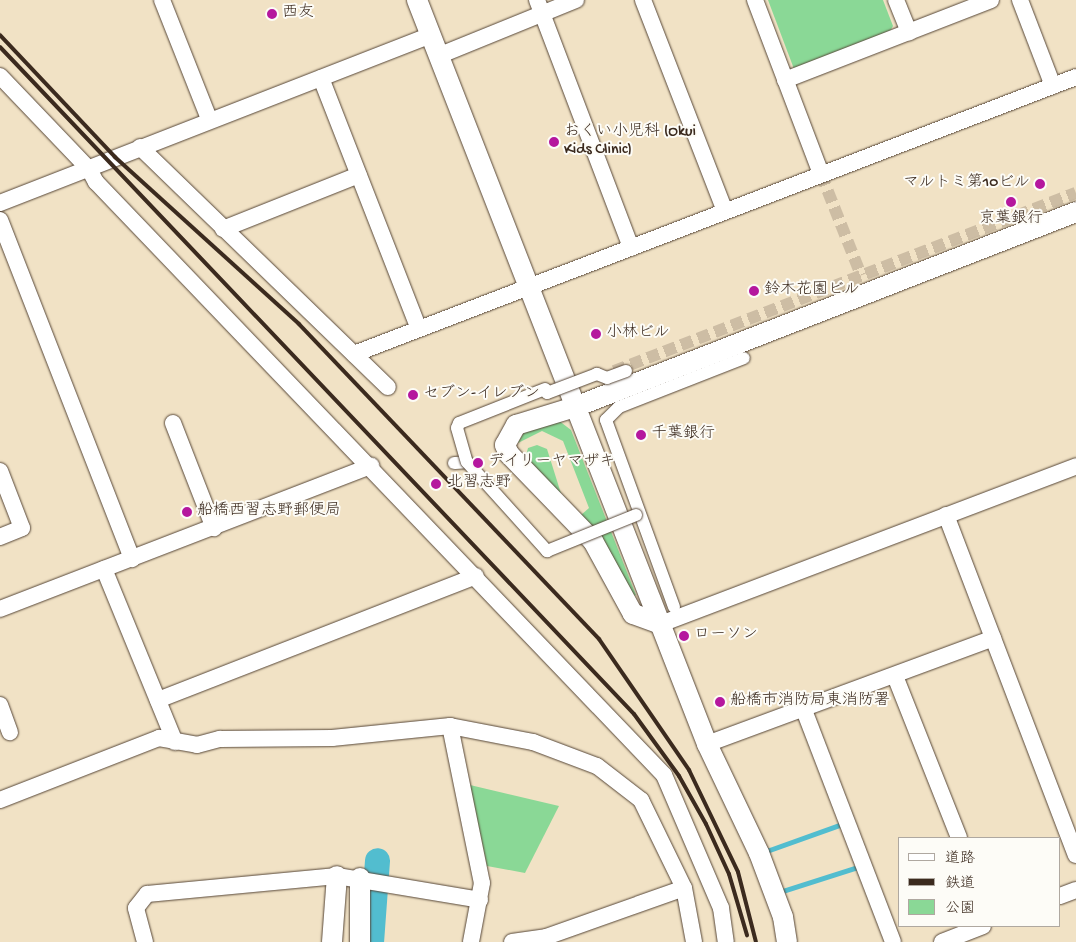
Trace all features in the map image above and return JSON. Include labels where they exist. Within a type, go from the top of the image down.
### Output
[{"type":"street","points":[[162,0],[209,119]]},
{"type":"street","points":[[417,0],[528,290],[707,744],[759,853],[783,917],[787,942]]},
{"type":"street","points":[[438,56],[540,7],[576,0]]},
{"type":"street","points":[[642,0],[724,211]]},
{"type":"street","points":[[755,0],[821,174]]},
{"type":"street","points":[[896,0],[909,32]]},
{"type":"street","points":[[786,80],[991,0]]},
{"type":"street","points":[[1020,0],[1052,86]]},
{"type":"street","points":[[540,7],[631,248]]},
{"type":"street","points":[[0,203],[89,169],[209,119],[430,35]]},
{"type":"street","points":[[0,76],[89,169],[96,182],[372,466],[664,775],[721,908],[726,942]]},
{"type":"street","points":[[354,354],[528,290],[724,211],[1076,77]]},
{"type":"street","points":[[320,78],[419,329]]},
{"type":"street","points":[[140,148],[388,387]]},
{"type":"street","points":[[223,228],[359,175]]},
{"type":"street","points":[[1076,212],[575,407],[516,425],[505,445],[593,541],[633,614],[661,624],[1076,466]]},
{"type":"street","points":[[0,220],[132,558]]},
{"type":"street","points":[[674,607],[606,420],[619,407],[744,358]]},
{"type":"street","points":[[626,371],[607,378],[597,374],[458,423],[467,462],[509,511],[547,551],[636,515]]},
{"type":"street","points":[[173,423],[214,528]]},
{"type":"street","points":[[454,463],[467,462]]},
{"type":"street","points":[[0,609],[372,466]]},
{"type":"street","points":[[0,473],[22,528],[0,536]]},
{"type":"street","points":[[946,515],[1076,855]]},
{"type":"street","points":[[104,569],[175,742]]},
{"type":"street","points":[[158,700],[476,576]]},
{"type":"street","points":[[707,744],[804,710],[993,638]]},
{"type":"street","points":[[895,676],[959,837]]},
{"type":"street","points":[[0,705],[10,732]]},
{"type":"street","points":[[804,710],[893,942]]},
{"type":"street","points":[[450,726],[482,883],[471,942]]},
{"type":"street","points":[[0,800],[159,738],[197,745],[220,739],[332,738],[450,726],[557,749],[604,771],[641,800],[684,888],[694,942]]},
{"type":"street","points":[[145,942],[136,908],[147,894],[337,876],[371,879],[480,900]]},
{"type":"street","points":[[332,942],[337,876]]},
{"type":"street","points":[[360,942],[371,879]]},
{"type":"street","points":[[512,942],[546,937],[684,888]]},
{"type":"street","points":[[1061,896],[1076,890]]},
{"type":"street","points":[[942,942],[981,927]]},
{"type":"green space","points":[[768,0],[883,0],[893,26],[889,33],[794,69]]},
{"type":"green space","points":[[558,420],[571,430],[636,595],[631,597],[581,515],[589,508],[563,441],[542,431],[518,443],[524,432]]},
{"type":"green space","points":[[537,445],[547,449],[564,503],[525,459],[528,448]]},
{"type":"green space","points":[[470,785],[559,806],[525,873],[487,866]]},
{"type":"waterway","points":[[764,852],[842,824]]},
{"type":"waterway","points":[[371,942],[377,860]]},
{"type":"waterway","points":[[780,892],[861,866]]},
{"type":"tunnel","points":[[821,174],[861,275]]},
{"type":"tunnel","points":[[614,371],[1076,193]]},
{"type":"railway","points":[[0,35],[115,157],[299,324],[599,639],[689,770],[738,872],[756,942]]},
{"type":"railway","points":[[0,47],[634,714],[679,776],[706,824],[729,874],[747,935]]},
{"type":"place","name":"西友","points":[[272,14]]},
{"type":"place","name":"おくい小児科 (Okui Kids Clinic)","points":[[554,142]]},
{"type":"place","name":"マルトミ第10ビル","points":[[1040,184]]},
{"type":"place","name":"京葉銀行","points":[[1011,202]]},
{"type":"place","name":"鈴木花園ビル","points":[[754,291]]},
{"type":"place","name":"小林ビル","points":[[596,334]]},
{"type":"place","name":"セブン-イレブン","points":[[413,395]]},
{"type":"place","name":"千葉銀行","points":[[641,435]]},
{"type":"place","name":"デイリーヤマザキ","points":[[478,463]]},
{"type":"place","name":"北習志野","points":[[436,484]]},
{"type":"place","name":"船橋西習志野郵便局","points":[[187,512]]},
{"type":"place","name":"ローソン","points":[[684,636]]},
{"type":"place","name":"船橋市消防局東消防署","points":[[720,702]]}]
